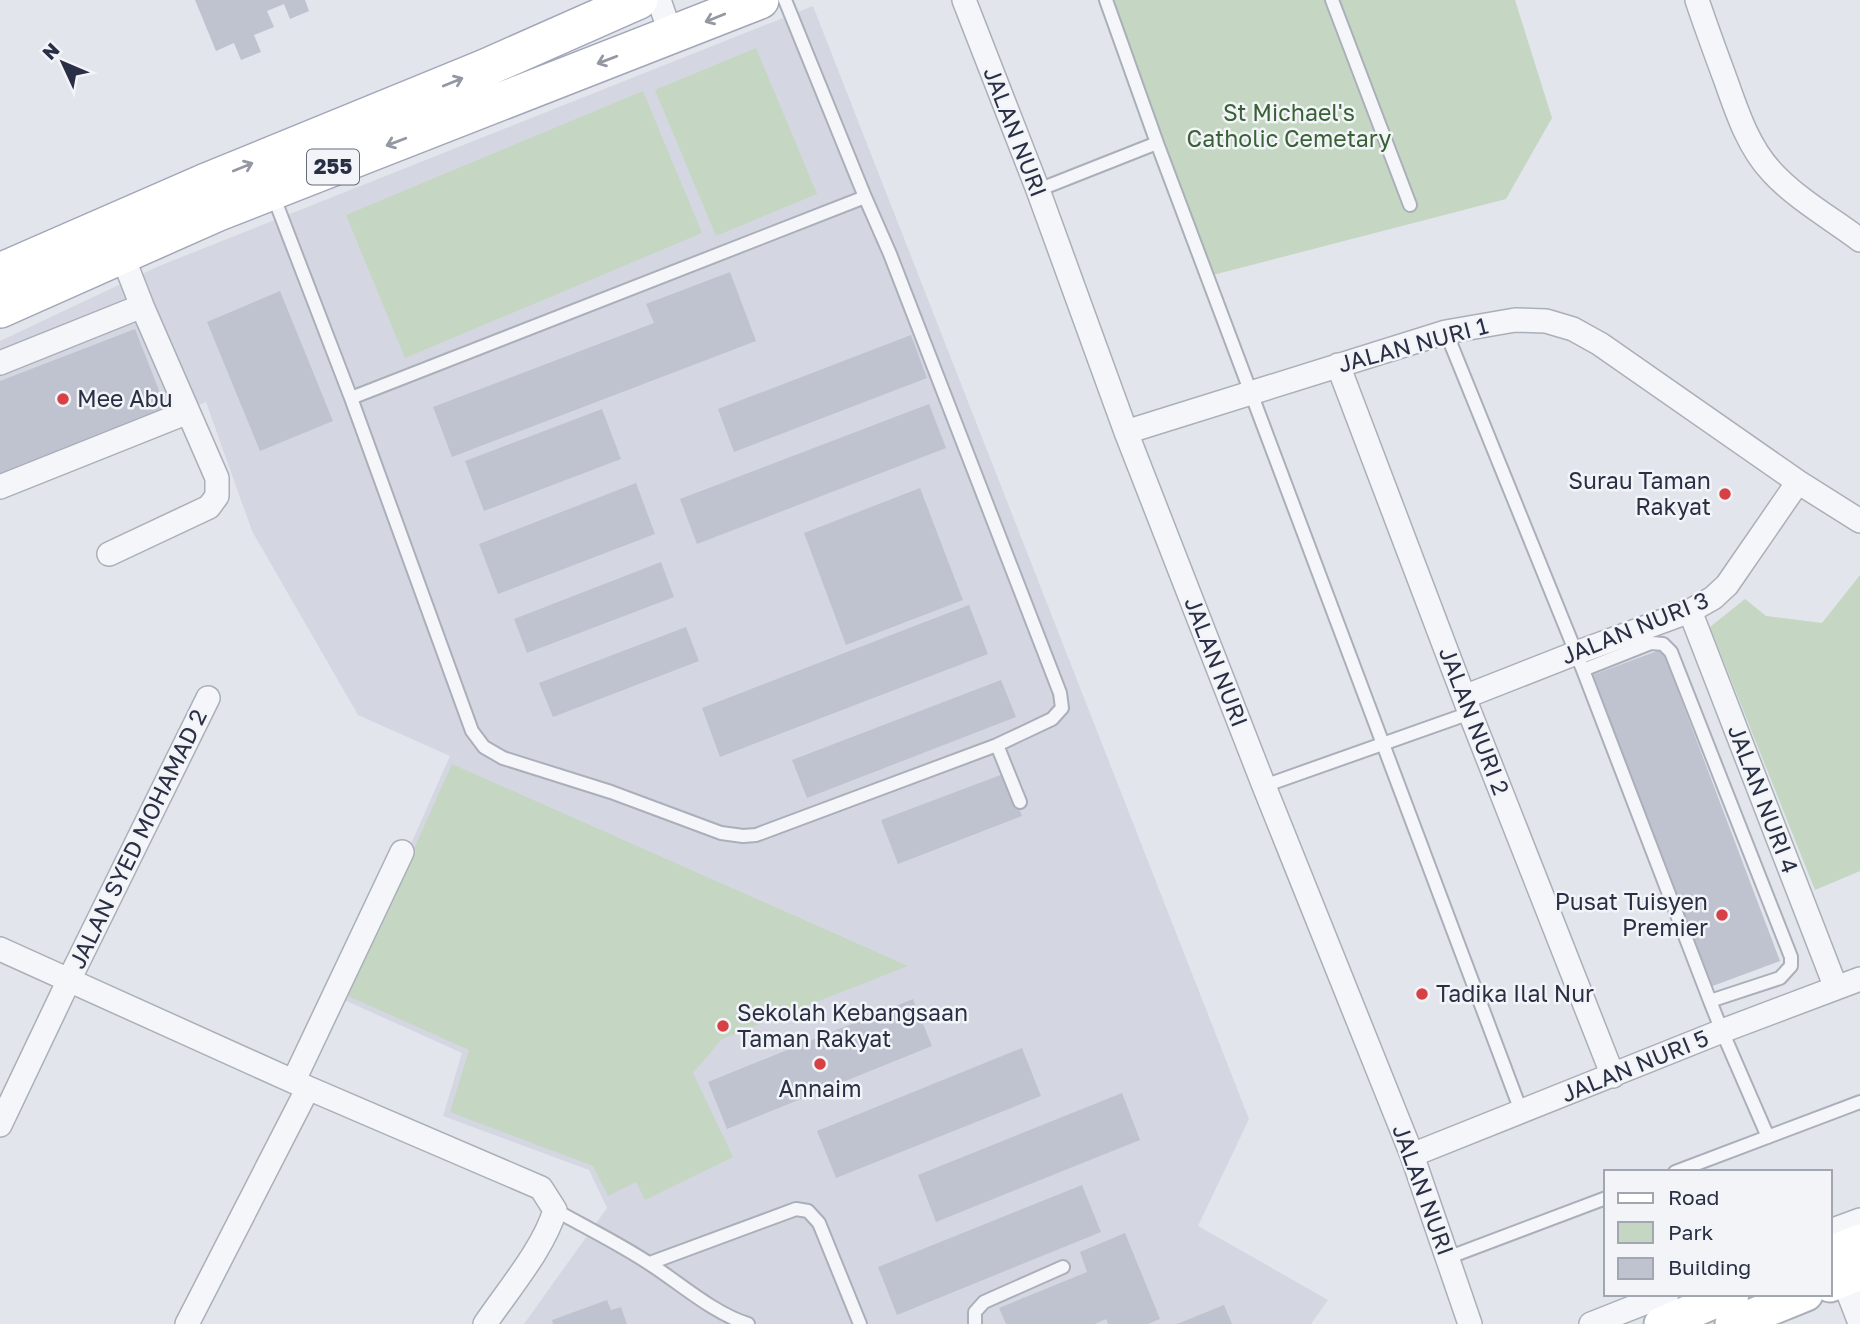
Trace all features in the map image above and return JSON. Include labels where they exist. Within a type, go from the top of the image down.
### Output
[{"type":"main road","name":"255","points":[[0,309],[210,198],[484,69],[639,0]]},
{"type":"main road","name":"255","points":[[0,272],[210,198],[271,191],[760,0]]},
{"type":"main road","points":[[0,251],[210,198]]},
{"type":"main road","points":[[0,323],[126,265],[210,198]]},
{"type":"main road","points":[[1841,1273],[1860,1241]]},
{"type":"main road","points":[[1661,1324],[1727,1296]]},
{"type":"main road","points":[[1732,1324],[1801,1296]]},
{"type":"street","points":[[659,0],[671,35]]},
{"type":"street","name":"JALAN NURI","points":[[964,0],[1038,190],[1126,432],[1412,1156],[1469,1324]]},
{"type":"street","points":[[1697,0],[1736,109],[1757,153],[1771,171],[1789,187],[1860,240]]},
{"type":"street","points":[[109,554],[209,508],[217,496],[217,478],[126,265]]},
{"type":"street","points":[[0,363],[142,306]]},
{"type":"street","name":"JALAN NURI 1","points":[[1126,432],[1446,332],[1515,320],[1546,321],[1573,329],[1600,344],[1798,482],[1860,521]]},
{"type":"street","name":"JALAN NURI 2","points":[[1338,365],[1467,705],[1613,1076]]},
{"type":"street","points":[[0,487],[188,412]]},
{"type":"street","name":"JALAN NURI 3","points":[[1467,705],[1579,661],[1713,598],[1727,585],[1798,482]]},
{"type":"street","name":"JALAN NURI 4","points":[[1690,611],[1836,988]]},
{"type":"street","name":"JALAN SYED MOHAMAD 2","points":[[0,1125],[208,698]]},
{"type":"street","points":[[187,1324],[301,1084],[402,852]]},
{"type":"street","points":[[0,949],[541,1188],[555,1210],[544,1239],[485,1324]]},
{"type":"street","name":"JALAN NURI 5","points":[[1412,1156],[1721,1031],[1860,979]]},
{"type":"street","points":[[1832,1230],[1860,1220]]},
{"type":"street","points":[[1841,1273],[1860,1324]]},
{"type":"street","points":[[1591,1324],[1662,1296]]},
{"type":"lane","points":[[271,191],[352,398],[472,731],[484,747],[503,758],[611,792],[721,833],[743,836],[756,835],[997,746],[1052,719],[1062,708],[1059,693],[890,254],[785,0]]},
{"type":"lane","points":[[1107,0],[1249,394],[1521,1111]]},
{"type":"lane","points":[[1332,0],[1410,205]]},
{"type":"lane","points":[[1038,190],[1157,143]]},
{"type":"lane","points":[[352,398],[865,197]]},
{"type":"lane","points":[[1446,332],[1579,661],[1721,1031],[1768,1137]]},
{"type":"lane","points":[[1579,661],[1651,643],[1663,645],[1671,652],[1791,957],[1791,966],[1780,978],[1710,1001]]},
{"type":"lane","points":[[1264,786],[1384,744],[1467,705]]},
{"type":"lane","points":[[997,746],[1020,802]]},
{"type":"lane","points":[[1680,1170],[1860,1102]]},
{"type":"lane","points":[[1447,1258],[1604,1199]]},
{"type":"lane","points":[[650,1264],[796,1209],[808,1211],[819,1223],[860,1324]]},
{"type":"lane","points":[[555,1210],[650,1264],[736,1320],[748,1324]]},
{"type":"lane","points":[[975,1324],[975,1312],[984,1302],[1063,1267]]},
{"type":"shaded area","points":[[813,6],[1249,1119],[1198,1226],[1328,1300],[1311,1324],[524,1324],[607,1208],[589,1170],[443,1116],[462,1053],[342,999],[450,756],[358,715],[252,531],[206,402],[0,484],[0,341],[159,266]]},
{"type":"green space","name":"St Michael's Catholic Cemetary","points":[[1112,0],[1515,0],[1552,118],[1506,199],[1209,276]]},
{"type":"green space","points":[[756,48],[817,194],[716,236],[655,90]]},
{"type":"green space","points":[[643,91],[702,233],[405,358],[346,215]]},
{"type":"green space","points":[[1860,575],[1860,871],[1815,890],[1710,627],[1745,599],[1766,616],[1822,623]]},
{"type":"green space","points":[[452,764],[908,966],[722,1039],[693,1073],[733,1157],[645,1200],[636,1182],[608,1196],[593,1166],[450,1112],[469,1050],[348,996]]},
{"type":"building","points":[[195,0],[305,0],[309,11],[290,19],[284,4],[267,11],[274,27],[254,35],[261,52],[241,60],[234,43],[216,51]]},
{"type":"building","points":[[730,272],[756,341],[452,457],[433,407],[654,323],[646,304]]},
{"type":"building","points":[[280,291],[333,421],[260,451],[207,322]]},
{"type":"building","points":[[135,329],[167,411],[0,477],[0,381]]},
{"type":"building","points":[[911,335],[927,378],[734,452],[718,409]]},
{"type":"building","points":[[929,404],[946,448],[697,544],[680,499]]},
{"type":"building","points":[[602,409],[621,459],[484,511],[465,461]]},
{"type":"building","points":[[636,483],[655,534],[498,594],[479,544]]},
{"type":"building","points":[[920,488],[963,600],[846,645],[804,533]]},
{"type":"building","points":[[661,562],[674,597],[527,653],[514,619]]},
{"type":"building","points":[[969,605],[988,654],[720,757],[702,708]]},
{"type":"building","points":[[686,627],[699,661],[553,717],[539,683]]},
{"type":"building","points":[[1662,649],[1780,961],[1710,987],[1593,675]]},
{"type":"building","points":[[1001,680],[1016,717],[807,798],[792,760]]},
{"type":"building","points":[[1006,773],[1022,816],[898,864],[881,820]]},
{"type":"building","name":"Annaim","points":[[913,999],[932,1046],[727,1129],[708,1082]]},
{"type":"building","points":[[1022,1048],[1041,1096],[836,1178],[817,1131]]},
{"type":"building","points":[[1122,1093],[1140,1140],[936,1222],[918,1175]]},
{"type":"building","points":[[1082,1185],[1101,1232],[897,1315],[878,1267]]},
{"type":"building","points":[[1125,1233],[1160,1319],[1148,1324],[1108,1324],[1106,1319],[1095,1324],[1006,1324],[999,1308],[1087,1272],[1080,1252]]},
{"type":"building","points":[[607,1300],[611,1310],[621,1307],[627,1324],[553,1324],[552,1320]]},
{"type":"building","points":[[1224,1305],[1232,1324],[1177,1324]]},
{"type":"place","name":"Mee Abu","points":[[63,399]]},
{"type":"place","name":"Surau Taman Rakyat","points":[[1725,494]]},
{"type":"place","name":"Pusat Tuisyen Premier","points":[[1722,915]]},
{"type":"place","name":"Tadika Ilal Nur","points":[[1422,994]]},
{"type":"place","name":"Sekolah Kebangsaan Taman Rakyat","points":[[723,1026]]},
{"type":"place","name":"Annaim","points":[[820,1064]]}]
